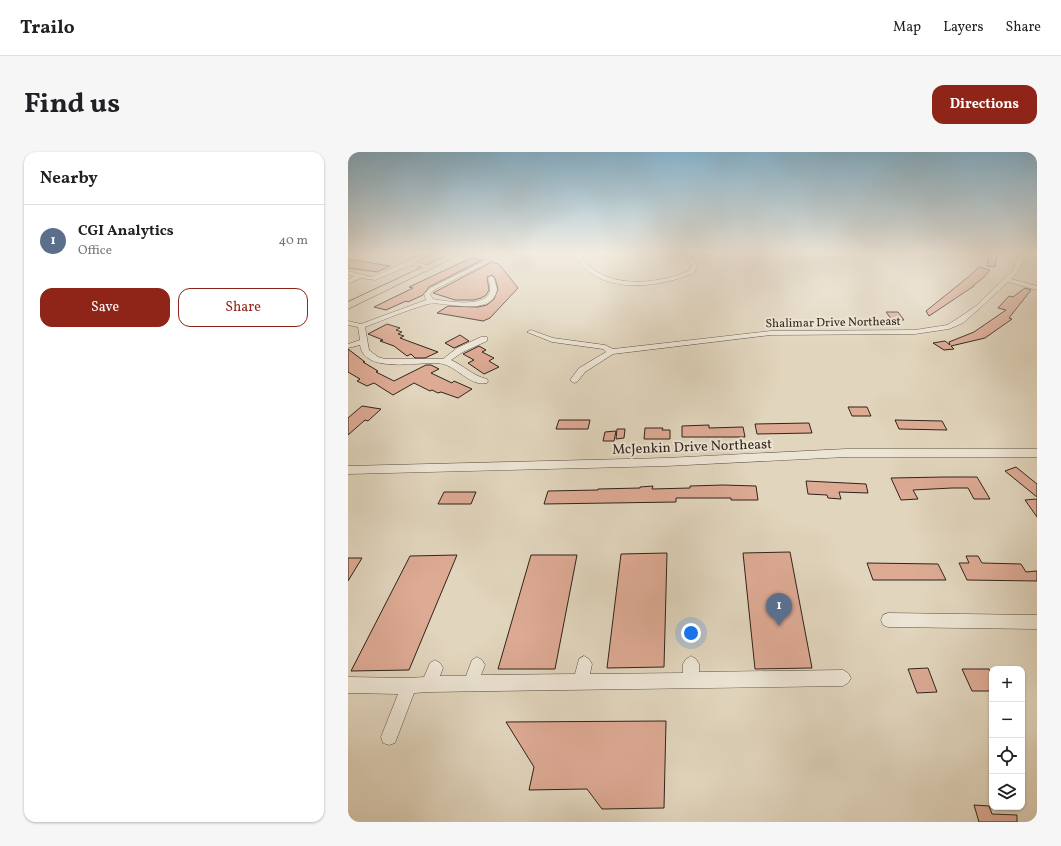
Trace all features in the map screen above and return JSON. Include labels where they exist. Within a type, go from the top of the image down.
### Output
[{"type":"main road","points":[[348,306],[395,283]]},
{"type":"street","points":[[430,301],[427,294],[432,289],[443,283]]},
{"type":"street","points":[[348,323],[361,326],[430,301],[469,305],[489,298],[493,293],[493,283]]},
{"type":"street","points":[[635,283],[647,283]]},
{"type":"street","name":"Shalimar Drive Northeast","points":[[611,352],[771,333],[900,332],[933,330],[949,327],[960,321],[1003,283]]},
{"type":"street","points":[[1019,283],[1037,288]]},
{"type":"street","points":[[361,326],[365,333],[363,345],[366,353],[373,358],[382,361],[398,362],[445,361],[458,366],[470,377],[484,381]]},
{"type":"street","points":[[531,332],[552,340],[605,347],[611,352],[582,370],[574,380]]},
{"type":"street","points":[[445,361],[460,350],[484,339]]},
{"type":"street","points":[[348,346],[364,341]]},
{"type":"street","name":"McJenkin Drive Northeast","points":[[348,470],[666,462],[846,453],[1037,453]]},
{"type":"street","points":[[888,620],[1037,622]]},
{"type":"street","points":[[581,682],[584,664]]},
{"type":"street","points":[[691,664],[691,680]]},
{"type":"street","points":[[471,684],[477,665]]},
{"type":"street","points":[[429,684],[435,668]]},
{"type":"street","points":[[348,685],[409,686],[429,684],[691,680],[841,674]]},
{"type":"street","points":[[389,737],[409,686]]},
{"type":"building","points":[[417,283],[436,283],[429,287],[423,295],[408,302],[406,301],[386,310],[374,307],[413,288],[409,287]]},
{"type":"building","points":[[452,283],[488,283],[489,290],[486,295],[474,300],[455,300],[433,293]]},
{"type":"building","points":[[496,283],[514,283],[518,288],[490,318],[483,321],[437,313],[448,306],[478,307],[487,305],[494,299],[498,289]]},
{"type":"building","points":[[960,283],[976,283],[929,316],[926,311]]},
{"type":"building","points":[[1025,288],[1031,290],[1009,318],[1012,319],[985,338],[951,346],[954,349],[944,350],[933,343],[945,341],[950,345],[949,342],[974,332],[1006,310],[998,308],[1009,296],[1013,297]]},
{"type":"building","points":[[886,312],[898,312],[904,320],[892,320]]},
{"type":"building","points":[[387,324],[400,328],[396,330],[402,332],[398,334],[404,336],[400,338],[438,352],[425,358],[415,358],[411,354],[407,356],[394,346],[380,341],[383,340],[368,334]]},
{"type":"building","points":[[460,335],[469,341],[454,348],[445,343]]},
{"type":"building","points":[[479,346],[486,350],[482,352],[494,358],[489,361],[499,367],[484,374],[468,363],[474,360],[463,354]]},
{"type":"building","points":[[348,349],[365,362],[363,362],[378,371],[376,372],[394,381],[426,365],[431,365],[439,369],[431,373],[452,383],[454,381],[472,389],[458,398],[441,392],[438,393],[432,390],[430,391],[414,383],[393,395],[374,383],[367,386],[357,381],[360,379],[348,372]]},
{"type":"building","points":[[362,406],[381,409],[368,421],[365,420],[348,435],[348,418]]},
{"type":"building","points":[[848,407],[867,407],[871,416],[852,416]]},
{"type":"building","points":[[559,420],[590,420],[588,429],[556,429]]},
{"type":"building","points":[[895,420],[942,421],[947,430],[899,429]]},
{"type":"building","points":[[809,423],[812,433],[757,434],[755,424]]},
{"type":"building","points":[[709,425],[709,428],[743,427],[745,437],[682,437],[682,426]]},
{"type":"building","points":[[645,428],[663,428],[662,430],[670,430],[670,439],[644,439]]},
{"type":"building","points":[[617,429],[625,429],[624,438],[616,439]]},
{"type":"building","points":[[616,431],[614,441],[603,441],[605,432]]},
{"type":"building","points":[[1016,467],[1037,484],[1037,497],[1005,471]]},
{"type":"building","points":[[977,477],[990,499],[974,499],[968,488],[952,488],[913,490],[918,499],[901,500],[891,478]]},
{"type":"building","points":[[806,481],[866,484],[868,493],[839,492],[841,499],[828,498],[827,495],[808,494]]},
{"type":"building","points":[[653,486],[652,489],[690,488],[690,486],[756,486],[758,500],[731,500],[731,498],[676,498],[676,502],[544,504],[548,491],[640,488]]},
{"type":"building","points":[[444,492],[476,492],[471,504],[438,504]]},
{"type":"building","points":[[1037,499],[1037,517],[1025,500]]},
{"type":"building","points":[[790,552],[812,668],[755,669],[743,553]]},
{"type":"building","points":[[667,553],[664,667],[607,668],[621,554]]},
{"type":"building","points":[[457,555],[409,670],[351,671],[410,556]]},
{"type":"building","points":[[531,555],[577,555],[555,669],[498,669]]},
{"type":"building","points":[[966,556],[978,556],[982,563],[1021,564],[1026,572],[1037,571],[1037,581],[967,580],[959,563],[969,563]]},
{"type":"building","points":[[348,558],[362,558],[348,581]]},
{"type":"building","points":[[867,563],[938,564],[946,580],[873,580]]},
{"type":"building","points":[[928,668],[937,692],[917,693],[908,669]]},
{"type":"building","points":[[962,669],[989,669],[989,691],[972,691]]},
{"type":"building","points":[[666,721],[664,808],[602,809],[587,789],[529,790],[534,767],[506,722]]},
{"type":"building","points":[[974,805],[989,806],[989,810],[992,814],[1017,815],[1017,822],[979,822]]},
{"type":"place","name":"CGI Analytics","points":[[779,626]]}]
